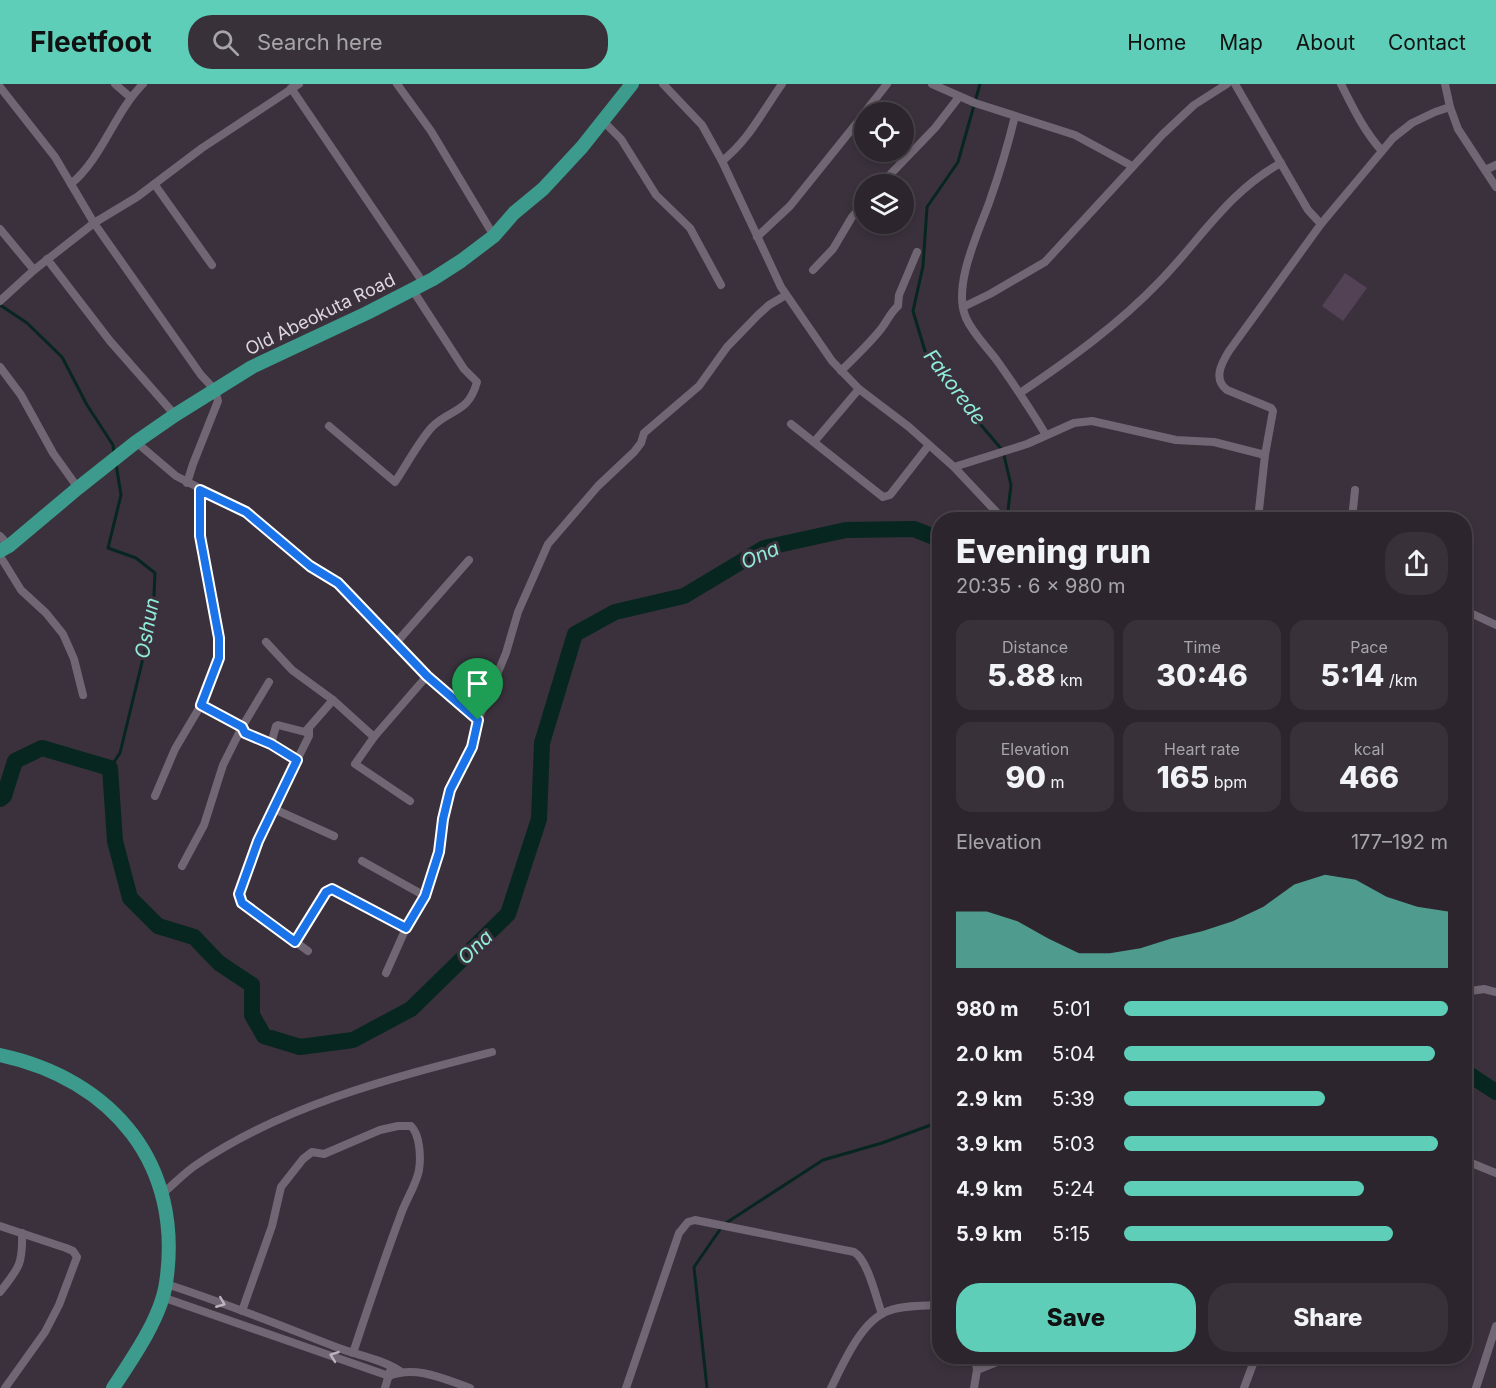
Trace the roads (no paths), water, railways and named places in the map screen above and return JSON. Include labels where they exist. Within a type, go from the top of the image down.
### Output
[{"type":"highway","name":"Old Abeokuta Road","points":[[2,547],[136,442],[215,390],[252,367],[367,313],[418,286],[461,261],[494,237],[514,213],[543,189],[603,121],[632,84]]},
{"type":"highway","points":[[0,1055],[42,1066],[75,1082],[102,1101],[122,1119],[152,1165],[165,1211],[168,1241],[164,1290],[157,1311],[113,1388]]},
{"type":"street","points":[[115,84],[130,97]]},
{"type":"street","points":[[71,184],[90,164],[130,97],[143,84]]},
{"type":"street","points":[[397,84],[431,131],[494,237]]},
{"type":"street","points":[[663,84],[702,125],[722,161],[786,295],[831,361],[859,389],[954,467],[996,512]]},
{"type":"street","points":[[722,161],[737,150],[782,84]]},
{"type":"street","points":[[873,102],[887,84]]},
{"type":"street","points":[[933,84],[959,97],[1075,135],[1132,166]]},
{"type":"street","points":[[963,307],[1045,262],[1162,135],[1194,105],[1227,84]]},
{"type":"street","points":[[1234,84],[1308,210],[1321,225]]},
{"type":"street","points":[[1341,84],[1360,120],[1382,151]]},
{"type":"street","points":[[1445,84],[1458,129],[1496,187]]},
{"type":"street","points":[[2,299],[47,259],[94,224],[295,86],[418,286],[464,369],[477,382],[474,393],[466,405],[433,427],[396,482],[329,426]]},
{"type":"street","points":[[0,87],[55,157],[94,224],[201,375],[215,390],[219,401],[216,411],[192,464],[187,483]]},
{"type":"street","points":[[891,174],[935,128],[959,97]]},
{"type":"street","points":[[1259,512],[1273,411],[1271,408],[1221,386],[1219,373],[1229,351],[1321,225],[1393,138],[1412,123],[1450,107]]},
{"type":"street","points":[[1015,116],[989,203],[974,241],[966,271],[963,307],[966,318],[973,329],[1020,393],[1046,435]]},
{"type":"street","points":[[603,121],[627,147],[656,195],[690,228],[721,285]]},
{"type":"street","points":[[757,237],[790,206],[854,126]]},
{"type":"street","points":[[1020,393],[1061,365],[1120,319],[1160,282],[1219,212],[1241,190],[1281,163]]},
{"type":"street","points":[[1485,170],[1496,165]]},
{"type":"street","points":[[155,184],[212,265]]},
{"type":"street","points":[[813,270],[833,249],[854,215]]},
{"type":"street","points":[[0,229],[34,270]]},
{"type":"street","points":[[841,371],[859,354],[898,306],[899,295],[916,252]]},
{"type":"street","points":[[47,259],[110,341],[175,416]]},
{"type":"street","points":[[386,973],[406,928],[425,896],[439,852],[443,819],[450,790],[472,747],[478,720],[506,653],[528,587],[548,544],[590,494],[634,452],[641,443],[644,433],[699,386],[727,347],[758,315],[786,295]]},
{"type":"street","points":[[0,367],[21,395],[53,453],[78,488]]},
{"type":"street","points":[[814,442],[859,389]]},
{"type":"street","points":[[954,467],[1027,444],[1074,423],[1092,421],[1176,440],[1214,441],[1265,455]]},
{"type":"street","points":[[791,424],[883,497],[890,495],[929,445]]},
{"type":"street","points":[[136,442],[187,483],[246,512],[310,566],[338,583],[427,676],[478,720]]},
{"type":"street","points":[[155,796],[175,748],[201,705],[219,658],[219,638],[200,536],[200,490]]},
{"type":"street","points":[[1353,512],[1355,490]]},
{"type":"street","points":[[2,547],[21,590],[63,634],[74,659],[83,695]]},
{"type":"street","points":[[396,643],[469,560]]},
{"type":"street","points":[[1472,614],[1496,625]]},
{"type":"street","points":[[266,642],[292,670],[333,700],[374,737]]},
{"type":"street","points":[[410,801],[356,764],[374,737],[427,676]]},
{"type":"street","points":[[182,866],[204,825],[223,765],[242,727],[269,682]]},
{"type":"street","points":[[271,744],[278,724],[305,732],[333,700]]},
{"type":"street","points":[[201,705],[242,727],[245,733],[271,744],[297,760]]},
{"type":"street","points":[[308,951],[242,903],[239,894],[258,841],[309,736],[309,729]]},
{"type":"street","points":[[274,809],[334,836]]},
{"type":"street","points":[[363,861],[425,896]]},
{"type":"street","points":[[295,942],[326,892],[332,889],[406,928]]},
{"type":"street","points":[[1472,991],[1484,989],[1496,992]]},
{"type":"street","points":[[161,1195],[194,1166],[268,1124],[344,1095],[420,1070],[492,1052]]},
{"type":"street","points":[[242,1311],[272,1226],[281,1187],[303,1159],[312,1152],[324,1154],[380,1130],[411,1126],[416,1131],[419,1148],[419,1169],[416,1181],[400,1215],[353,1353]]},
{"type":"street","points":[[1472,1163],[1496,1173]]},
{"type":"street","points":[[626,1388],[680,1233],[686,1224],[692,1221],[723,1225],[854,1252],[864,1263],[882,1314]]},
{"type":"street","points":[[0,1226],[66,1248],[73,1251],[76,1257],[59,1305],[45,1332],[5,1388]]},
{"type":"street","points":[[0,1292],[16,1272],[21,1261],[22,1233]]},
{"type":"street","points":[[164,1290],[242,1311],[392,1366],[400,1371]]},
{"type":"street","points":[[164,1290],[389,1376],[400,1371],[424,1372],[470,1388]]},
{"type":"street","points":[[831,1388],[848,1352],[875,1318],[889,1310],[932,1305]]},
{"type":"street","points":[[1476,1388],[1496,1326]]},
{"type":"street","points":[[974,1388],[976,1364]]},
{"type":"street","points":[[977,1370],[992,1364]]},
{"type":"street","points":[[1244,1388],[1253,1364]]},
{"type":"street","points":[[385,1388],[392,1366]]},
{"type":"waterway","name":"Fakorede","points":[[980,84],[958,162],[927,207],[923,266],[913,311],[925,351],[954,393],[1003,451],[1011,485],[1008,512]]},
{"type":"waterway","name":"Oshun","points":[[0,305],[27,323],[62,357],[87,405],[113,445],[114,455]]},
{"type":"waterway","name":"Oshun","points":[[110,768],[120,753],[153,617],[155,573],[136,558],[108,548],[121,495],[116,464]]},
{"type":"waterway","name":"Ona","points":[[0,799],[4,796],[15,761],[42,748],[110,768],[115,841],[130,898],[158,926],[194,937],[219,963],[252,985],[252,1015],[264,1036],[300,1047],[353,1040],[411,1009],[508,914],[539,819],[542,743],[575,634],[615,612],[684,596],[764,548],[846,530],[914,529],[932,536]]},
{"type":"waterway","name":"Ona","points":[[1472,1076],[1496,1092]]},
{"type":"waterway","points":[[726,1223],[823,1160],[882,1143],[932,1125]]},
{"type":"waterway","points":[[707,1388],[694,1267],[721,1228]]}]
